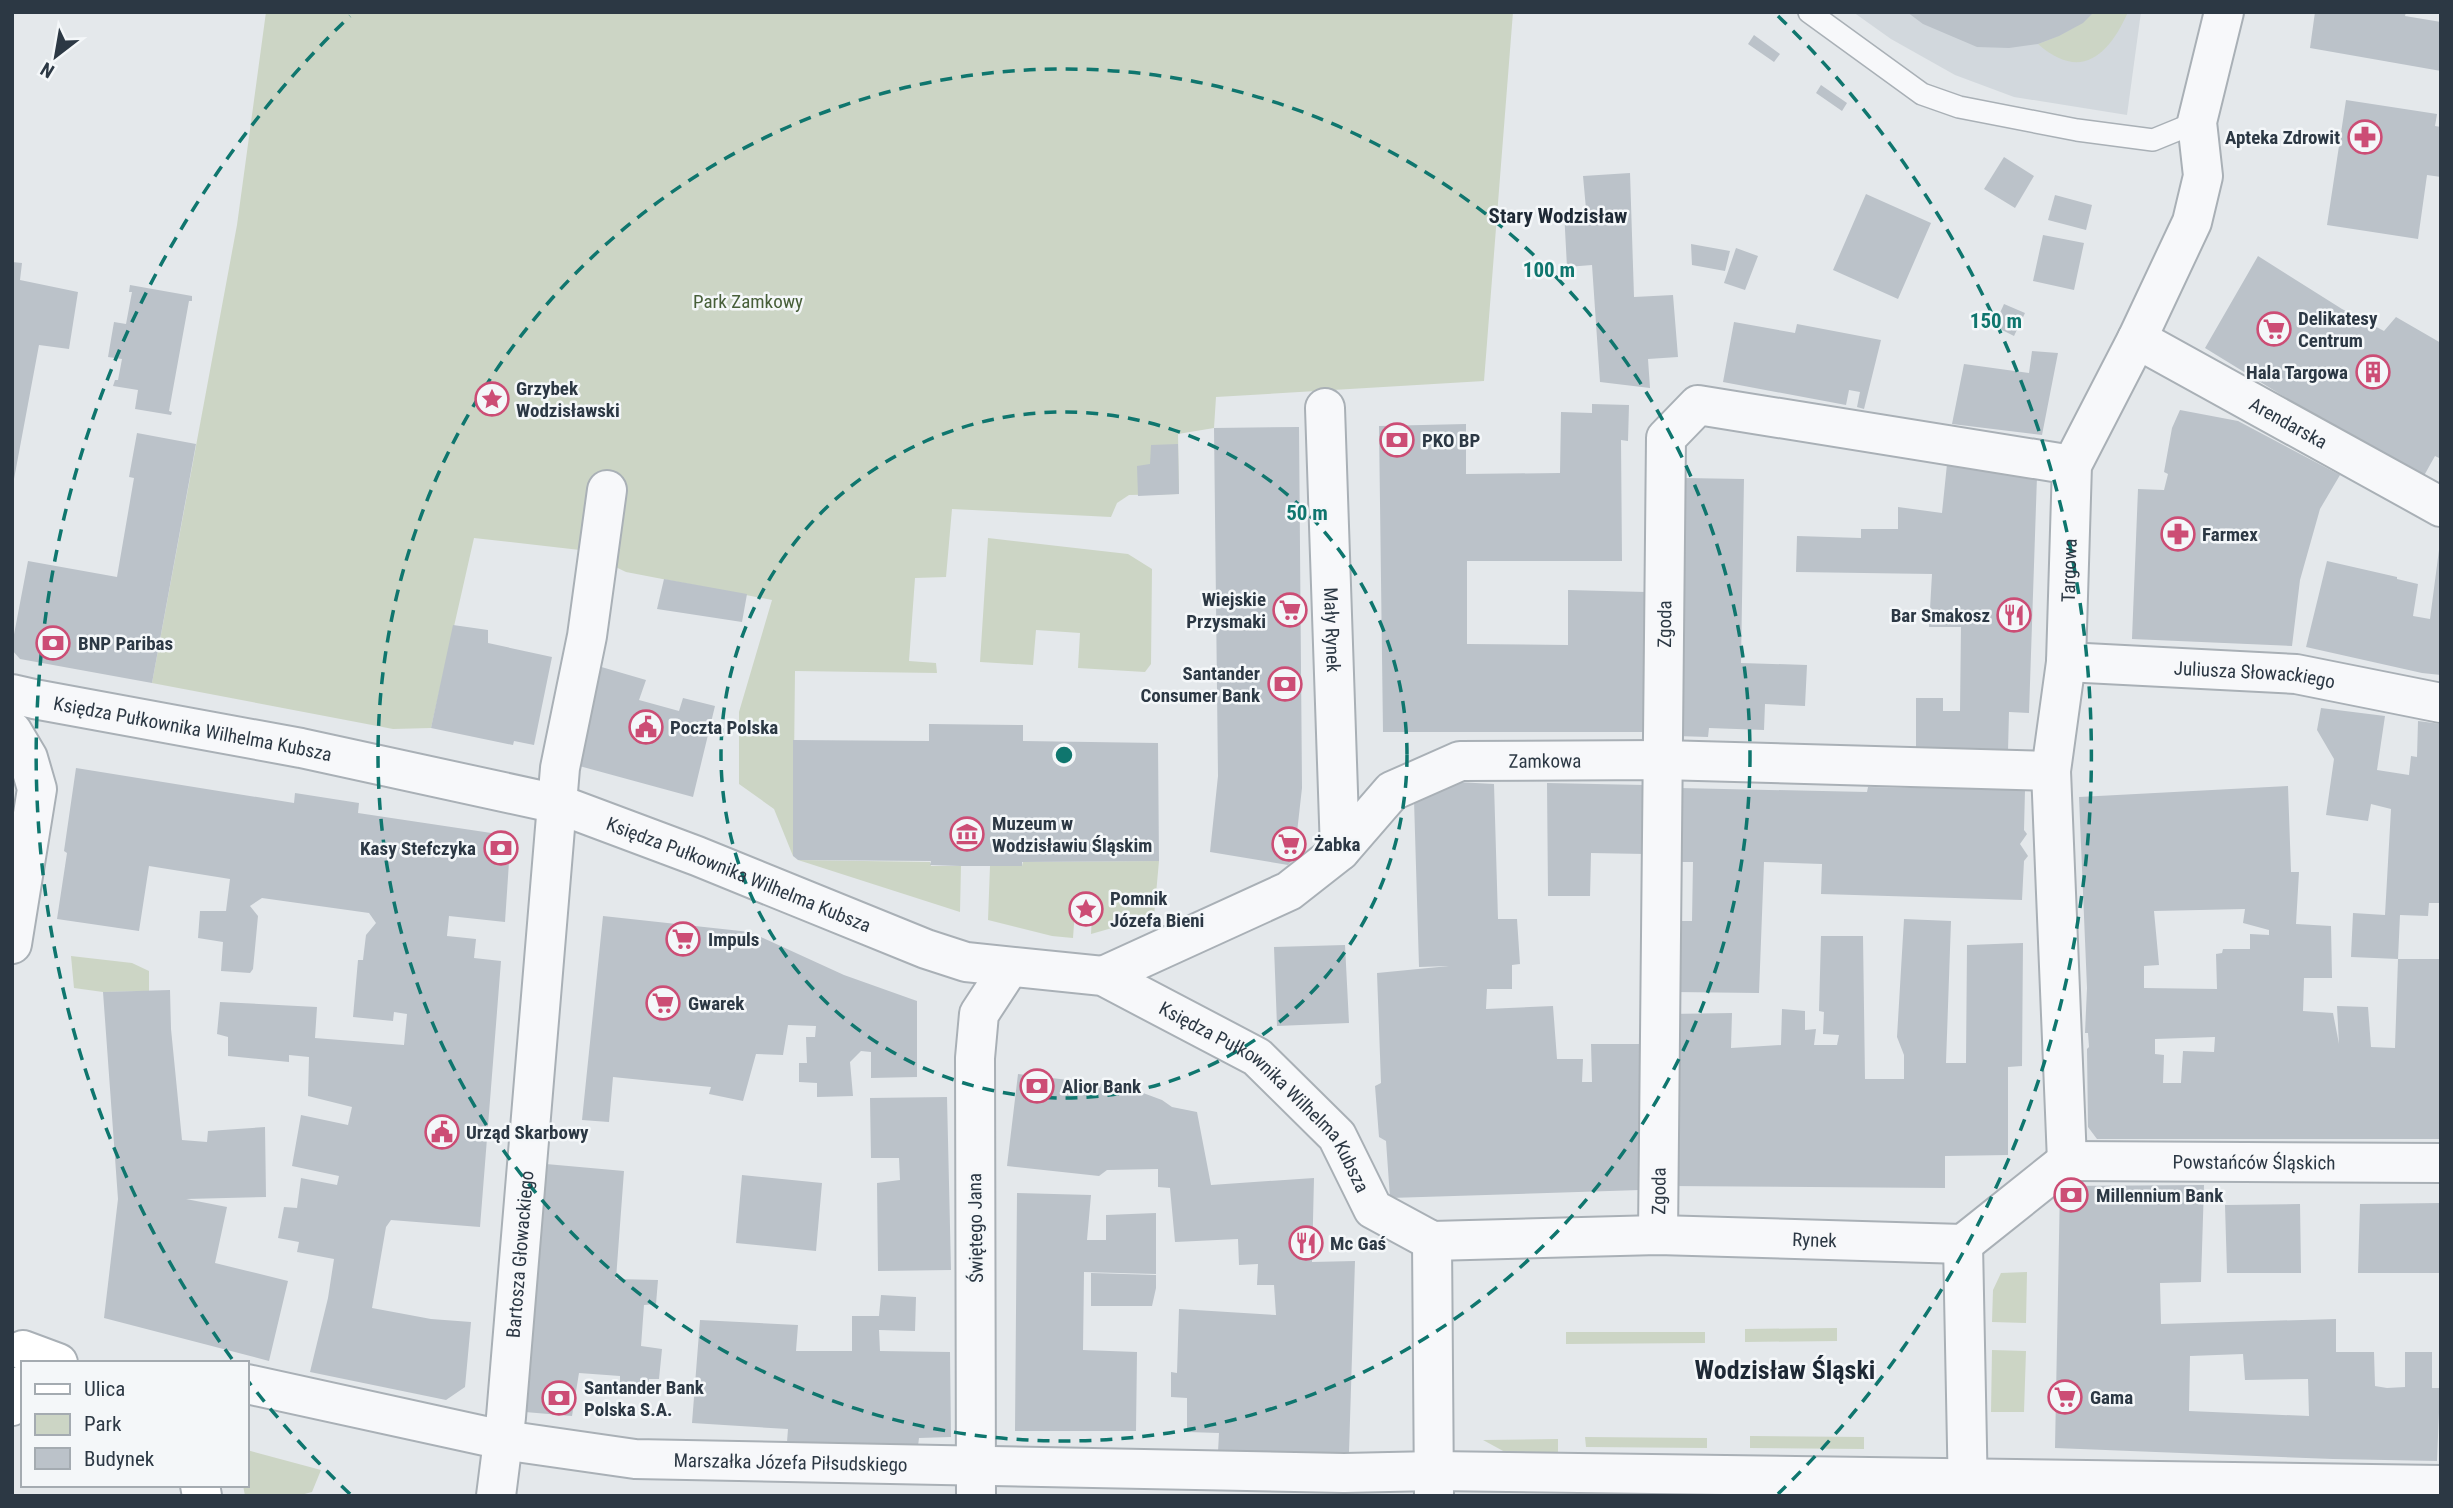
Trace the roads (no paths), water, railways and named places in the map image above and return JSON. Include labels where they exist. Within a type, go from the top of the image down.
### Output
[{"type":"street","name":"Targowa","points":[[2067,1161],[2051,771],[2066,662],[2072,465],[2137,339],[2192,222],[2203,176],[2197,122],[2224,12]]},
{"type":"street","name":"Arendarska","points":[[2137,339],[2441,507]]},
{"type":"street","name":"Zgoda","points":[[1658,1235],[1666,438],[1698,405],[2072,465]]},
{"type":"street","name":"Mały Rynek","points":[[1325,408],[1340,850]]},
{"type":"street","name":"Bartosza Głowackiego","points":[[496,1496],[560,768],[587,636],[607,490]]},
{"type":"street","name":"Juliusza Słowackiego","points":[[2066,662],[2295,674],[2441,703]]},
{"type":"street","name":"Księdza Pułkownika Wilhelma Kubsza","points":[[16,707],[94,711],[301,748],[558,804],[698,856],[926,949],[966,962],[1103,976],[1257,1057],[1337,1136],[1373,1209]]},
{"type":"street","points":[[12,944],[37,789],[16,707]]},
{"type":"street","name":"Zamkowa","points":[[1103,976],[1289,891],[1340,850],[1392,790],[1460,761],[1662,760],[2051,771]]},
{"type":"street","name":"Świętego Jana","points":[[977,1481],[975,1058],[979,1014],[1009,968]]},
{"type":"street","points":[[1968,1487],[1963,1244],[2067,1161]]},
{"type":"street","name":"Powstańców Śląskich","points":[[2067,1161],[2441,1163]]},
{"type":"street","name":"Rynek","points":[[1373,1209],[1432,1241],[1658,1235],[1963,1244]]},
{"type":"street","points":[[1432,1241],[1434,1483],[1968,1487],[2055,1480],[2441,1485]]},
{"type":"street","points":[[12,1408],[21,1380]]},
{"type":"street","name":"Marszałka Józefa Piłsudskiego","points":[[248,1384],[503,1440],[635,1459],[977,1481],[1343,1473],[1434,1483]]},
{"type":"lane","points":[[1809,12],[1922,94],[1959,107],[2077,130],[2153,140],[2197,122]]},
{"type":"place","name":"Apteka Zdrowit","points":[[2365,137]]},
{"type":"place","name":"Delikatesy Centrum","points":[[2274,329]]},
{"type":"place","name":"Hala Targowa","points":[[2373,372]]},
{"type":"place","name":"Grzybek Wodzisławski","points":[[492,399]]},
{"type":"place","name":"PKO BP","points":[[1397,440]]},
{"type":"place","name":"Farmex","points":[[2178,534]]},
{"type":"place","name":"Wiejskie Przysmaki","points":[[1290,610]]},
{"type":"place","name":"Bar Smakosz","points":[[2014,615]]},
{"type":"place","name":"BNP Paribas","points":[[53,643]]},
{"type":"place","name":"Santander Consumer Bank","points":[[1285,684]]},
{"type":"place","name":"Poczta Polska","points":[[646,727]]},
{"type":"place","name":"Muzeum w Wodzisławiu Śląskim","points":[[967,834]]},
{"type":"place","name":"Żabka","points":[[1289,844]]},
{"type":"place","name":"Kasy Stefczyka","points":[[501,848]]},
{"type":"place","name":"Pomnik Józefa Bieni","points":[[1086,909]]},
{"type":"place","name":"Impuls","points":[[683,939]]},
{"type":"place","name":"Gwarek","points":[[663,1003]]},
{"type":"place","name":"Alior Bank","points":[[1037,1086]]},
{"type":"place","name":"Urząd Skarbowy","points":[[442,1132]]},
{"type":"place","name":"Millennium Bank","points":[[2071,1195]]},
{"type":"place","name":"Mc Gaś","points":[[1306,1243]]},
{"type":"place","name":"Gama","points":[[2065,1397]]},
{"type":"place","name":"Santander Bank Polska S.A.","points":[[559,1398]]},
{"type":"district","name":"Stary Wodzisław","points":[[1558,216]]},
{"type":"district","name":"Wodzisław Śląski","points":[[1785,1370]]},
{"type":"park label","name":"Park Zamkowy","points":[[748,301]]}]
